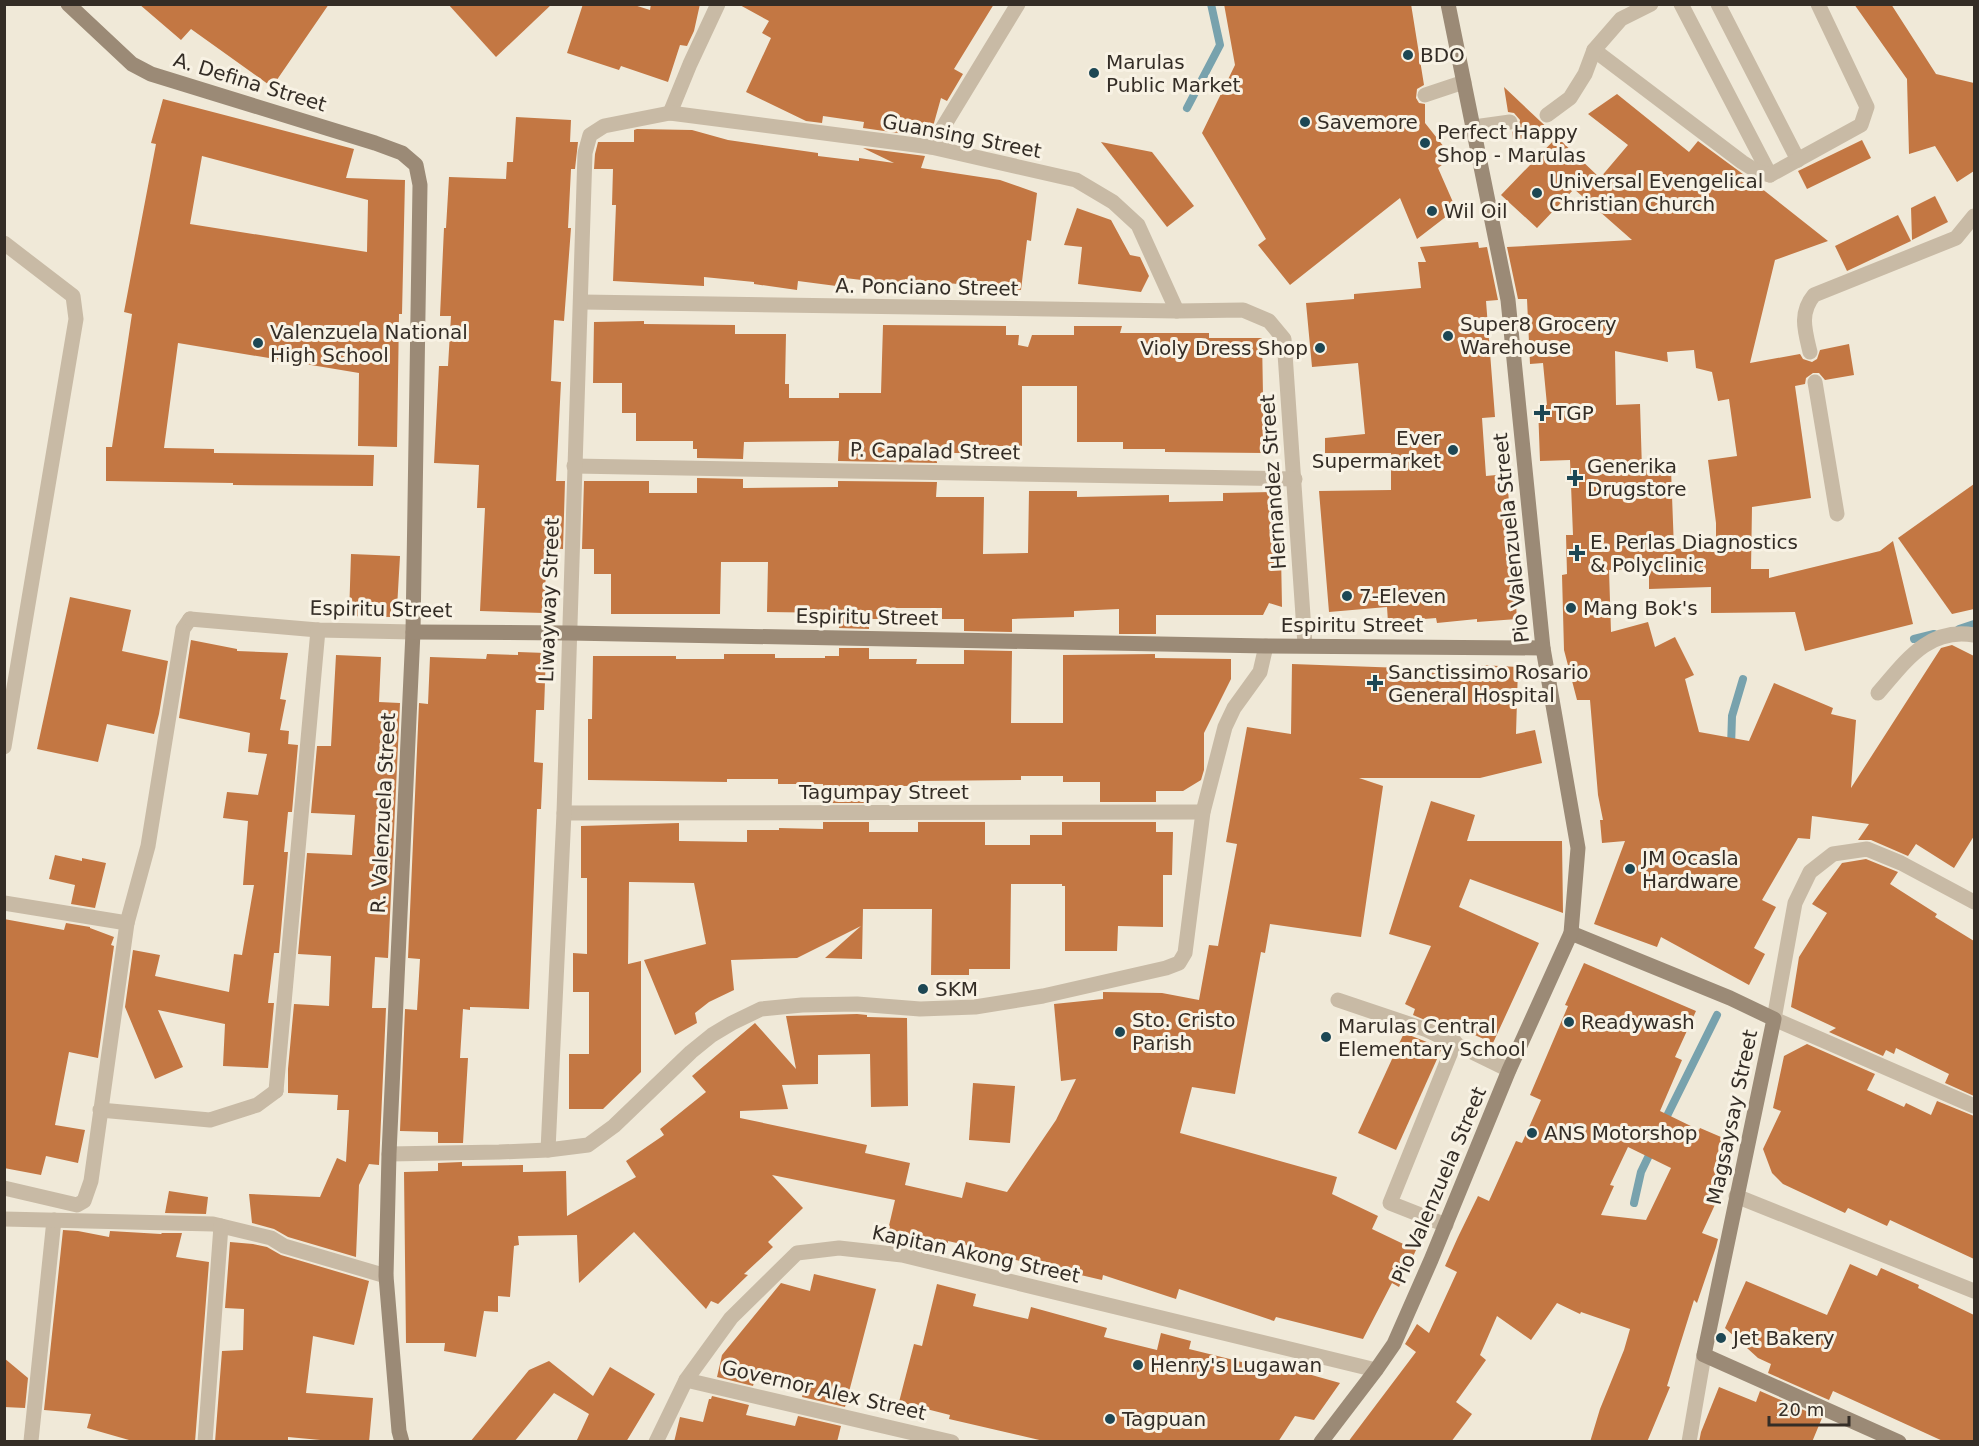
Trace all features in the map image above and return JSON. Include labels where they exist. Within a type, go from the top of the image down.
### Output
[{"type":"street","name":"A. Defina Street","points":[[69,4],[132,64],[151,74],[402,153],[416,165],[420,185]]},
{"type":"street","points":[[670,113],[718,4]]},
{"type":"street","points":[[931,147],[1018,4]]},
{"type":"street","name":"Pio Valenzuela Street","points":[[1321,1442],[1394,1344],[1446,1225],[1509,1070],[1571,933],[1578,848],[1543,648],[1508,300],[1448,4]]},
{"type":"street","points":[[1547,115],[1570,98],[1585,74],[1594,50],[1620,19],[1651,4]]},
{"type":"street","points":[[1681,4],[1770,176]]},
{"type":"street","points":[[1718,4],[1798,160]]},
{"type":"street","points":[[1594,50],[1742,162],[1770,176],[1861,125],[1867,108],[1818,4]]},
{"type":"street","points":[[1425,94],[1464,82]]},
{"type":"street","name":"Guansing Street","points":[[670,113],[931,147],[1076,180],[1113,202],[1138,225],[1177,311]]},
{"type":"street","name":"Liwayway Street","points":[[548,1150],[564,813],[585,153],[590,135],[604,126],[670,113]]},
{"type":"street","points":[[1474,127],[1510,122]]},
{"type":"street","name":"R. Valenzuela Street","points":[[402,1442],[399,1431],[386,1276],[389,1154],[412,632],[420,185]]},
{"type":"street","points":[[1810,352],[1803,320],[1806,304],[1814,295],[1956,238],[1974,216]]},
{"type":"street","points":[[4,243],[73,296],[76,320],[4,747]]},
{"type":"street","name":"A. Ponciano Street","points":[[582,302],[1243,310],[1269,321]]},
{"type":"street","name":"Hernandez Street","points":[[1269,321],[1284,339],[1305,645]]},
{"type":"street","points":[[1815,382],[1837,514]]},
{"type":"street","name":"P. Capalad Street","points":[[574,466],[1295,479]]},
{"type":"street","name":"Espiritu Street","points":[[127,923],[148,846],[183,629],[190,619],[318,630],[1266,646],[1543,648]]},
{"type":"street","points":[[100,1110],[210,1120],[257,1105],[276,1092],[318,630]]},
{"type":"street","points":[[1878,693],[1913,652],[1944,634],[1974,635]]},
{"type":"street","points":[[389,1154],[548,1150],[588,1145],[614,1126],[698,1046],[732,1023],[762,1009],[802,1005],[857,1004],[920,1010],[975,1007],[1043,996],[1179,963],[1185,953],[1203,812],[1225,727],[1234,708],[1260,672],[1266,646]]},
{"type":"street","name":"Tagumpay Street","points":[[564,813],[1203,812]]},
{"type":"street","points":[[1974,902],[1901,863],[1867,849],[1833,854],[1810,872],[1795,903],[1774,1019],[1974,1106]]},
{"type":"street","points":[[4,903],[127,923],[91,1181],[84,1201],[77,1205],[4,1188]]},
{"type":"street","name":"Magsaysay Street","points":[[1571,933],[1730,998],[1774,1019],[1736,1196],[1689,1442]]},
{"type":"street","points":[[1338,1000],[1427,1030],[1509,1070]]},
{"type":"street","points":[[1446,1225],[1390,1203],[1455,1042]]},
{"type":"street","points":[[1736,1196],[1974,1291]]},
{"type":"street","points":[[4,1219],[213,1224],[271,1238],[284,1246],[386,1276]]},
{"type":"street","points":[[31,1441],[54,1220]]},
{"type":"street","points":[[205,1442],[221,1226]]},
{"type":"street","name":"Kapitan Akong Street","points":[[656,1442],[686,1380],[731,1318],[797,1253],[839,1248],[902,1255],[1376,1370]]},
{"type":"street","points":[[1704,1356],[1899,1442]]},
{"type":"street","name":"Governor Alex Street","points":[[686,1380],[952,1442]]},
{"type":"building","points":[[139,4],[329,4],[272,87],[191,29],[181,40]]},
{"type":"building","points":[[448,4],[552,4],[496,57]]},
{"type":"building","points":[[583,4],[631,4],[650,10],[651,4],[700,4],[694,31],[687,46],[680,45],[668,82],[621,66],[619,70],[567,53]]},
{"type":"building","points":[[738,4],[994,4],[954,69],[963,74],[947,101],[941,98],[934,123],[926,137],[863,128],[864,122],[823,116],[822,123],[806,121],[746,92],[771,38],[762,33],[769,21]]},
{"type":"building","name":"Savemore","points":[[1224,4],[1411,4],[1424,85],[1417,89],[1416,98],[1419,103],[1425,104],[1425,123],[1452,157],[1438,168],[1456,209],[1417,239],[1400,198],[1290,285],[1258,245],[1266,239],[1202,133],[1235,65]]},
{"type":"building","points":[[1854,4],[1891,4],[1936,74],[1974,83],[1974,171],[1957,182],[1935,146],[1909,154],[1907,79]]},
{"type":"building","points":[[1504,87],[1553,133],[1513,140],[1512,132],[1519,126],[1520,120],[1514,113],[1508,112]]},
{"type":"building","points":[[1617,94],[1689,152],[1698,141],[1828,241],[1775,260],[1750,363],[1800,354],[1803,359],[1812,362],[1817,359],[1820,350],[1849,344],[1854,375],[1825,380],[1819,373],[1813,373],[1806,378],[1805,384],[1795,386],[1811,498],[1752,507],[1751,569],[1769,569],[1769,578],[1880,551],[1893,541],[1913,624],[1805,651],[1795,612],[1711,613],[1711,587],[1649,589],[1649,568],[1609,570],[1611,632],[1648,622],[1655,647],[1675,637],[1694,675],[1685,679],[1699,732],[1749,741],[1774,683],[1833,708],[1831,714],[1856,720],[1851,788],[1941,648],[1952,645],[1974,656],[1974,836],[1954,868],[1916,844],[1908,856],[1871,840],[1858,840],[1869,824],[1812,816],[1810,839],[1798,838],[1762,900],[1776,907],[1754,948],[1765,954],[1749,985],[1661,937],[1657,947],[1594,924],[1625,841],[1602,843],[1600,820],[1603,820],[1598,795],[1590,700],[1577,700],[1564,650],[1562,575],[1567,574],[1566,535],[1573,535],[1570,460],[1540,461],[1538,406],[1547,405],[1543,363],[1530,364],[1527,299],[1518,299],[1507,247],[1632,240],[1574,189],[1537,228],[1501,195],[1557,137],[1600,178],[1628,145],[1588,114]],"holes":[[[1694,350],[1696,368],[1712,372],[1718,401],[1729,399],[1737,456],[1708,460],[1716,523],[1716,547],[1674,549],[1671,469],[1642,470],[1640,404],[1616,405],[1615,351],[1668,362],[1667,352]]]},
{"type":"building","name":"Valenzuela National High School","points":[[163,99],[354,149],[346,178],[405,180],[402,314],[399,314],[397,447],[358,446],[359,373],[178,343],[164,448],[214,449],[214,453],[374,455],[373,486],[106,481],[106,447],[112,447],[132,314],[124,312],[156,144],[151,143]],"holes":[[[202,156],[368,200],[367,252],[190,224]]]},
{"type":"building","points":[[516,117],[571,120],[570,142],[578,142],[575,169],[571,169],[568,228],[571,228],[564,321],[554,320],[551,381],[561,382],[556,481],[565,481],[563,549],[547,548],[544,613],[480,611],[485,508],[477,508],[479,465],[434,463],[439,366],[448,366],[451,316],[440,316],[449,177],[506,179],[507,162],[513,162]]},
{"type":"building","points":[[634,130],[692,130],[728,140],[859,161],[859,158],[894,163],[863,148],[925,156],[921,168],[1000,180],[1037,193],[1031,241],[1027,240],[1021,290],[905,279],[904,285],[845,278],[844,287],[798,281],[797,290],[754,284],[754,282],[704,277],[704,286],[613,281],[616,205],[612,205],[613,169],[594,169],[595,154],[598,142],[634,142]]},
{"type":"building","points":[[1862,140],[1871,158],[1807,189],[1798,171]]},
{"type":"building","points":[[1101,142],[1152,152],[1194,206],[1167,227]]},
{"type":"building","points":[[1935,196],[1948,222],[1912,240],[1911,208]]},
{"type":"building","points":[[1077,208],[1111,220],[1130,255],[1140,257],[1149,276],[1141,292],[1078,284],[1082,247],[1064,245]]},
{"type":"building","points":[[1898,215],[1911,241],[1847,271],[1835,246]]},
{"type":"building","points":[[1478,242],[1479,248],[1487,247],[1498,300],[1486,301],[1495,417],[1482,418],[1486,476],[1507,474],[1517,619],[1477,622],[1477,619],[1437,623],[1436,618],[1388,622],[1387,607],[1329,612],[1319,491],[1391,490],[1391,453],[1325,453],[1325,438],[1365,434],[1358,363],[1312,367],[1306,303],[1354,299],[1354,294],[1421,288],[1418,262],[1426,262],[1420,247]]},
{"type":"building","points":[[644,321],[644,324],[735,325],[735,334],[786,334],[785,384],[789,384],[789,398],[839,398],[839,393],[881,393],[883,325],[1006,326],[1006,335],[1019,335],[1018,345],[1028,347],[1032,335],[1074,335],[1074,326],[1122,326],[1120,333],[1209,333],[1209,338],[1262,338],[1264,453],[1165,452],[1165,449],[1123,449],[1123,442],[1077,442],[1077,386],[1022,386],[1022,446],[981,446],[981,453],[937,453],[937,463],[838,461],[839,441],[744,442],[743,459],[697,458],[697,449],[693,449],[693,441],[636,441],[636,413],[622,413],[622,383],[593,383],[594,322]]},
{"type":"building","points":[[697,478],[743,479],[743,488],[838,487],[838,481],[937,482],[936,497],[984,497],[983,554],[1028,553],[1029,491],[1077,491],[1077,497],[1169,495],[1169,502],[1223,501],[1223,493],[1272,492],[1273,554],[1281,554],[1282,607],[1269,603],[1263,615],[1156,615],[1156,634],[1119,634],[1119,609],[1074,611],[1074,617],[1012,619],[1012,632],[964,631],[964,619],[942,619],[942,608],[887,608],[887,619],[869,619],[869,629],[839,628],[839,613],[767,612],[768,562],[721,562],[720,614],[611,614],[611,574],[594,574],[594,549],[582,549],[584,481],[649,481],[649,493],[697,493]]},
{"type":"building","points":[[1974,484],[1974,609],[1952,614],[1898,538]]},
{"type":"building","points":[[351,554],[400,556],[397,608],[391,608],[391,617],[349,616]]},
{"type":"building","points":[[70,597],[131,610],[122,651],[168,661],[154,734],[107,724],[98,762],[37,749]]},
{"type":"building","points":[[191,640],[237,649],[237,651],[288,653],[280,699],[286,700],[280,730],[289,731],[288,744],[298,745],[292,812],[288,812],[284,852],[288,852],[279,953],[274,953],[268,1003],[274,1003],[268,1068],[223,1066],[225,1024],[158,1010],[183,1067],[155,1079],[125,1007],[133,950],[160,955],[155,976],[229,992],[234,954],[242,955],[254,885],[243,885],[248,821],[223,818],[227,792],[258,795],[267,754],[248,752],[250,733],[179,718]]},
{"type":"building","points":[[839,648],[869,648],[869,659],[917,659],[916,664],[964,664],[964,650],[1012,651],[1011,723],[1063,723],[1063,655],[1155,654],[1155,658],[1231,659],[1231,679],[1204,733],[1204,770],[1201,780],[1183,791],[1156,791],[1156,802],[1100,802],[1100,782],[1063,782],[1063,776],[1021,776],[1021,780],[918,781],[918,786],[870,786],[870,803],[823,803],[823,784],[778,784],[778,779],[727,779],[727,782],[588,780],[588,719],[592,719],[593,656],[676,656],[676,659],[724,659],[724,654],[775,654],[775,658],[825,658],[825,656],[839,656]]},
{"type":"building","points":[[518,652],[546,653],[544,710],[536,710],[534,762],[543,763],[541,809],[537,809],[529,1009],[470,1007],[470,1010],[463,1009],[460,1058],[468,1058],[463,1143],[438,1143],[438,1132],[400,1131],[405,1009],[417,1010],[420,959],[408,958],[419,703],[428,704],[430,657],[486,659],[487,654],[518,655]]},
{"type":"building","points":[[336,655],[381,657],[379,702],[400,703],[388,958],[375,957],[372,1008],[386,1008],[379,1165],[369,1164],[359,1185],[356,1257],[288,1237],[274,1229],[252,1223],[249,1194],[320,1197],[337,1158],[346,1162],[349,1110],[337,1110],[338,1095],[288,1093],[294,1004],[329,1006],[331,956],[298,954],[307,853],[352,855],[355,815],[311,813],[317,746],[331,746]]},
{"type":"building","points":[[1292,664],[1431,669],[1431,667],[1481,668],[1481,665],[1518,667],[1516,734],[1535,730],[1542,763],[1480,778],[1359,778],[1383,786],[1361,937],[1270,924],[1265,953],[1261,952],[1235,1094],[1192,1087],[1180,1133],[1337,1177],[1332,1194],[1378,1216],[1372,1229],[1416,1250],[1399,1287],[1392,1283],[1363,1339],[1276,1317],[1274,1321],[1179,1289],[1176,1299],[1103,1275],[1102,1280],[999,1256],[1000,1253],[888,1230],[895,1200],[772,1175],[803,1208],[768,1242],[773,1247],[744,1274],[748,1275],[718,1304],[711,1301],[706,1309],[634,1232],[579,1283],[577,1235],[518,1236],[519,1245],[514,1246],[510,1297],[498,1296],[498,1312],[484,1311],[476,1357],[444,1351],[445,1343],[406,1343],[404,1172],[438,1171],[438,1163],[462,1162],[462,1166],[523,1165],[523,1172],[566,1171],[567,1216],[636,1177],[626,1161],[664,1135],[660,1129],[706,1092],[692,1076],[755,1023],[796,1069],[786,1016],[857,1014],[867,1015],[867,1017],[907,1018],[908,1106],[871,1107],[870,1054],[818,1055],[818,1084],[782,1085],[788,1109],[740,1111],[740,1118],[867,1145],[865,1153],[910,1163],[905,1185],[962,1198],[966,1182],[1007,1192],[1056,1120],[1076,1079],[1061,1081],[1054,1004],[1103,999],[1103,992],[1162,993],[1199,1000],[1209,945],[1218,946],[1237,844],[1226,842],[1247,727],[1291,734]]},
{"type":"building","points":[[1431,801],[1475,815],[1467,841],[1562,841],[1563,913],[1470,879],[1459,907],[1539,943],[1493,1043],[1454,1026],[1451,1031],[1413,1015],[1415,1009],[1405,1004],[1431,946],[1389,934]]},
{"type":"building","points":[[823,822],[869,822],[869,832],[918,832],[918,822],[985,822],[985,845],[1030,845],[1030,835],[1062,835],[1062,822],[1156,822],[1156,832],[1173,832],[1172,875],[1163,875],[1163,927],[1118,926],[1117,951],[1065,951],[1065,886],[1062,884],[1011,884],[1010,969],[969,969],[969,975],[931,975],[932,909],[863,909],[862,959],[825,958],[861,926],[797,958],[731,960],[734,990],[709,1002],[695,1013],[697,1023],[675,1035],[644,960],[706,944],[694,883],[629,882],[628,964],[641,961],[641,1072],[603,1109],[569,1109],[569,1054],[589,1054],[589,992],[573,992],[573,953],[587,954],[587,878],[581,878],[581,826],[679,823],[679,841],[747,842],[747,830],[823,829]]},
{"type":"building","points":[[55,855],[106,863],[95,908],[71,904],[75,885],[49,879]]},
{"type":"building","points":[[1866,859],[1898,872],[1890,884],[1937,914],[1935,917],[1974,941],[1974,1096],[1945,1083],[1949,1074],[1896,1048],[1894,1054],[1886,1050],[1883,1056],[1829,1032],[1836,1028],[1791,1007],[1799,957],[1827,913],[1812,904],[1842,863]]},
{"type":"building","points":[[4,919],[64,930],[66,923],[90,927],[114,937],[111,945],[114,946],[98,1058],[69,1052],[55,1125],[85,1130],[78,1163],[46,1156],[41,1175],[4,1168]]},
{"type":"building","points":[[1584,963],[1696,1011],[1675,1057],[1682,1060],[1660,1111],[1699,1130],[1700,1128],[1735,1143],[1713,1196],[1718,1198],[1702,1233],[1718,1239],[1716,1247],[1697,1303],[1694,1300],[1667,1386],[1670,1387],[1647,1442],[1590,1442],[1630,1329],[1581,1312],[1580,1314],[1557,1303],[1531,1340],[1497,1316],[1480,1355],[1486,1360],[1456,1402],[1472,1414],[1451,1442],[1348,1442],[1416,1352],[1405,1344],[1417,1324],[1429,1333],[1457,1272],[1445,1266],[1458,1237],[1478,1196],[1489,1201],[1516,1141],[1522,1143],[1541,1100],[1530,1095],[1568,1006],[1565,1005]],"holes":[[[1628,1147],[1671,1168],[1646,1220],[1601,1215],[1614,1186],[1610,1185]]]},
{"type":"building","points":[[1404,1033],[1442,1048],[1396,1150],[1358,1133]]},
{"type":"building","points":[[1807,1044],[1875,1074],[1867,1090],[1904,1107],[1906,1103],[1931,1115],[1937,1101],[1974,1116],[1974,1259],[1890,1220],[1887,1226],[1848,1208],[1845,1213],[1783,1184],[1772,1173],[1763,1149],[1781,1111],[1773,1108],[1784,1056]]},
{"type":"building","points":[[973,1083],[1015,1086],[1010,1143],[969,1140]]},
{"type":"building","points":[[169,1191],[208,1197],[206,1214],[165,1213]]},
{"type":"building","points":[[63,1230],[109,1237],[110,1231],[182,1233],[176,1257],[209,1262],[195,1442],[136,1442],[87,1428],[91,1414],[44,1410]]},
{"type":"building","points":[[230,1242],[267,1247],[281,1255],[369,1281],[354,1345],[313,1336],[306,1393],[373,1398],[369,1442],[288,1437],[288,1442],[215,1442],[222,1351],[243,1350],[244,1309],[225,1308]]},
{"type":"building","points":[[1850,1264],[1877,1276],[1881,1268],[1919,1285],[1918,1288],[1974,1315],[1974,1442],[1945,1442],[1833,1391],[1829,1400],[1768,1373],[1771,1364],[1758,1358],[1725,1328],[1746,1281],[1827,1315]]},
{"type":"building","points":[[814,1274],[876,1289],[845,1407],[802,1397],[805,1385],[762,1375],[756,1375],[753,1386],[717,1377],[722,1355],[781,1283],[810,1291]]},
{"type":"building","points":[[937,1284],[976,1294],[973,1306],[1028,1319],[1031,1307],[1107,1328],[1104,1337],[1157,1350],[1161,1333],[1191,1341],[1189,1349],[1254,1365],[1255,1359],[1340,1383],[1314,1420],[1295,1416],[1278,1442],[1048,1442],[949,1419],[950,1415],[899,1402],[914,1344],[922,1346]]},
{"type":"building","points":[[4,1358],[28,1378],[25,1408],[4,1407]]},
{"type":"building","points":[[549,1361],[593,1396],[610,1367],[655,1394],[626,1442],[576,1442],[589,1414],[554,1393],[514,1442],[470,1442],[529,1370]]},
{"type":"building","points":[[1719,1387],[1756,1402],[1760,1391],[1822,1418],[1812,1442],[1699,1442]]},
{"type":"building","points":[[712,1396],[749,1405],[746,1415],[795,1426],[798,1416],[841,1426],[837,1442],[674,1442],[680,1417],[703,1422],[709,1399]]},
{"type":"waterway","points":[[1187,108],[1220,45],[1211,4]]},
{"type":"waterway","points":[[1959,629],[1974,624]]},
{"type":"waterway","points":[[1914,639],[1934,634]]},
{"type":"waterway","points":[[1731,747],[1732,716],[1743,679]]},
{"type":"waterway","points":[[1663,1124],[1717,1015]]},
{"type":"waterway","points":[[1634,1203],[1641,1172],[1653,1147]]},
{"type":"place","name":"BDO","points":[[1408,55]]},
{"type":"place","name":"Marulas Public Market","points":[[1094,73]]},
{"type":"place","name":"Savemore","points":[[1305,122]]},
{"type":"place","name":"Perfect Happy Shop - Marulas","points":[[1425,143]]},
{"type":"place","name":"Universal Evengelical Christian Church","points":[[1537,193]]},
{"type":"place","name":"Wil Oil","points":[[1432,211]]},
{"type":"place","name":"Super8 Grocery Warehouse","points":[[1448,336]]},
{"type":"place","name":"Valenzuela National High School","points":[[258,343]]},
{"type":"place","name":"Violy Dress Shop","points":[[1320,348]]},
{"type":"place","name":"TGP","points":[[1542,413]]},
{"type":"place","name":"Ever Supermarket","points":[[1453,450]]},
{"type":"place","name":"Generika Drugstore","points":[[1575,478]]},
{"type":"place","name":"E. Perlas Diagnostics & Polyclinic","points":[[1577,553]]},
{"type":"place","name":"7-Eleven","points":[[1347,596]]},
{"type":"place","name":"Mang Bok's","points":[[1571,608]]},
{"type":"place","name":"Sanctissimo Rosario General Hospital","points":[[1375,683]]},
{"type":"place","name":"JM Ocasla Hardware","points":[[1630,869]]},
{"type":"place","name":"SKM","points":[[923,989]]},
{"type":"place","name":"Readywash","points":[[1569,1022]]},
{"type":"place","name":"Sto. Cristo Parish","points":[[1120,1032]]},
{"type":"place","name":"Marulas Central Elementary School","points":[[1326,1037]]},
{"type":"place","name":"ANS Motorshop","points":[[1532,1133]]},
{"type":"place","name":"Jet Bakery","points":[[1721,1338]]},
{"type":"place","name":"Henry's Lugawan","points":[[1138,1365]]},
{"type":"place","name":"Tagpuan","points":[[1110,1419]]}]
